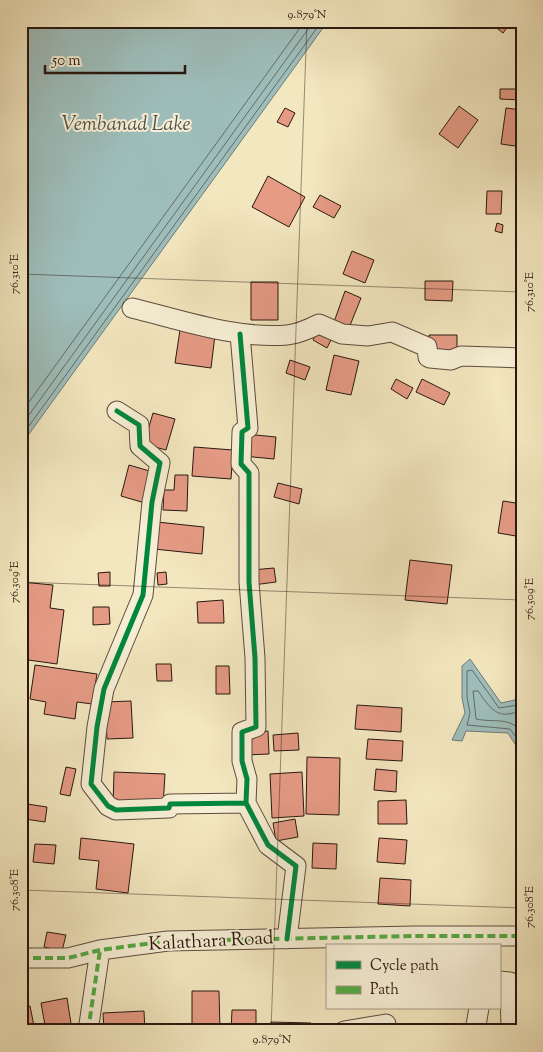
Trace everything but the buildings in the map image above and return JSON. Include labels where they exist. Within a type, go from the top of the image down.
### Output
[{"type":"street","points":[[132,308],[240,334],[288,335],[319,324],[342,334],[368,336],[392,332],[427,347],[428,357],[451,360],[461,356],[522,358]]},
{"type":"street","points":[[240,334],[248,428],[242,432],[241,464],[249,474],[249,582],[255,658],[256,727],[242,732],[242,761],[247,778],[246,803],[268,845],[296,866],[287,938]]},
{"type":"street","points":[[117,411],[139,425],[140,446],[160,463],[152,502],[143,595],[104,690],[97,727],[91,784],[108,806],[116,810],[169,808],[170,804],[246,803]]},
{"type":"street","name":"Kalathara Road","points":[[21,958],[68,958],[100,950],[168,942],[287,938],[522,936]]},
{"type":"street","points":[[88,1031],[100,950]]},
{"type":"street","points":[[500,982],[510,982],[511,1031]]},
{"type":"street","points":[[475,1031],[479,1010]]},
{"type":"street","points":[[344,1031],[386,1024],[387,1031]]},
{"type":"water","name":"Vembanad Lake","points":[[21,21],[328,21],[21,445]]},
{"type":"water","points":[[470,659],[501,703],[515,700],[518,689],[522,688],[522,755],[508,733],[466,731],[462,741],[452,740],[465,713],[462,698],[462,666]]},
{"type":"marked path","points":[[21,958],[68,958],[100,950],[168,941],[415,936],[522,936]]},
{"type":"marked path","points":[[88,1031],[100,950]]},
{"type":"cycle path","points":[[240,334],[248,428],[242,432],[241,464],[249,473],[249,582],[255,658],[256,727],[242,732],[242,761],[247,779],[246,803],[268,845],[296,866],[287,939]]},
{"type":"cycle path","points":[[117,411],[139,425],[140,446],[160,463],[152,502],[143,595],[104,689],[97,727],[91,784],[108,806],[116,810],[169,808],[170,804],[246,803]]}]
